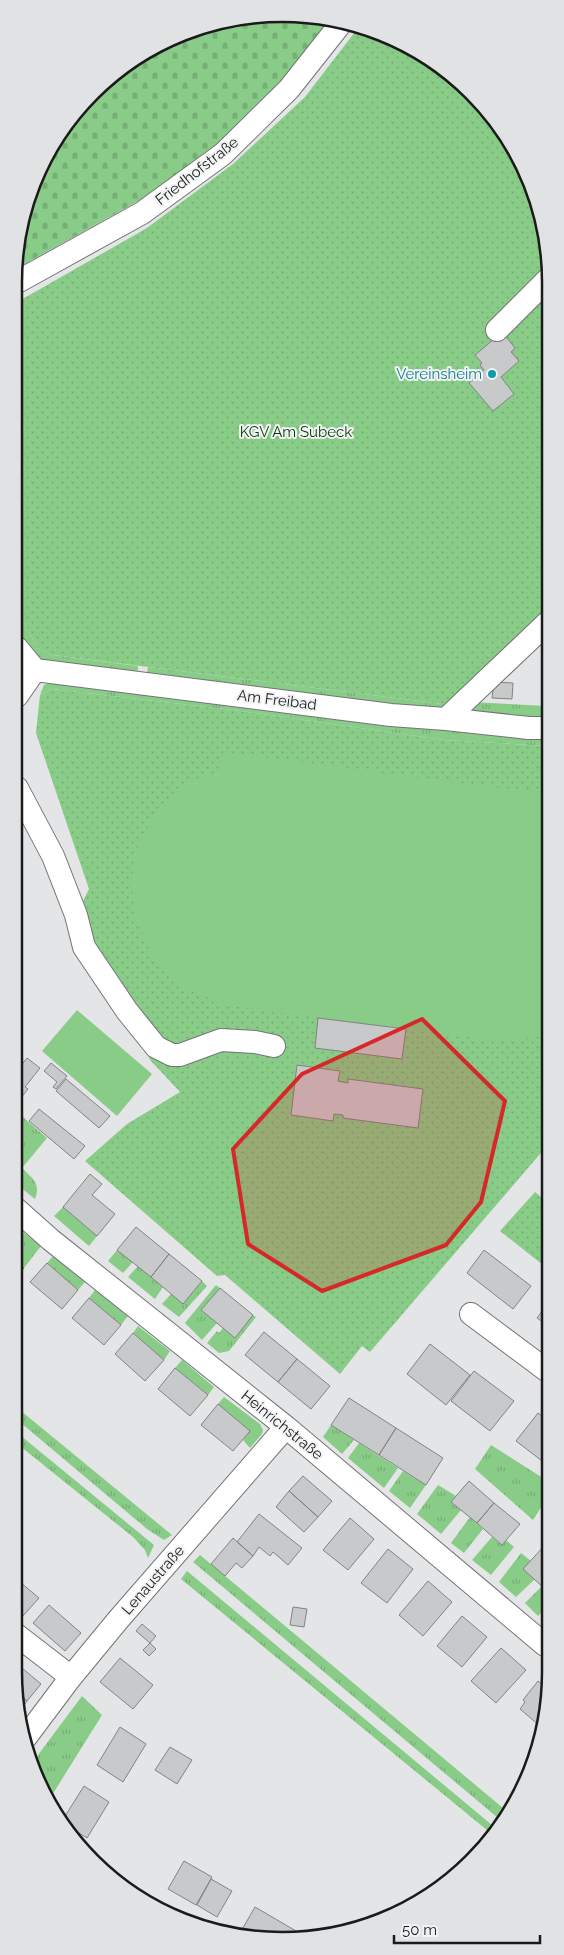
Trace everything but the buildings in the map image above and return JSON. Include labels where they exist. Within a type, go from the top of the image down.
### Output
[{"type":"street","name":"Friedhofstraße","points":[[22,279],[142,213],[223,154],[289,89],[337,28]]},
{"type":"street","points":[[497,330],[542,285]]},
{"type":"street","points":[[446,719],[542,628]]},
{"type":"street","points":[[22,654],[36,670],[22,689]]},
{"type":"street","name":"Am Freibad","points":[[36,670],[391,715],[542,728]]},
{"type":"street","points":[[22,797],[53,856],[76,915],[84,947],[127,1011],[156,1047],[172,1055],[180,1055],[221,1040],[255,1042],[274,1046]]},
{"type":"street","name":"Heinrichstraße","points":[[22,1214],[51,1240],[286,1427],[542,1641]]},
{"type":"street","points":[[471,1314],[542,1367]]},
{"type":"street","name":"Lenaustraße","points":[[29,1732],[118,1620],[286,1427]]},
{"type":"street","points":[[22,1639],[71,1677]]},
{"type":"highlighted area","points":[[422,1019],[505,1101],[481,1202],[446,1245],[322,1291],[248,1244],[233,1149],[302,1074]]},
{"type":"green space","points":[[282,22],[327,26],[294,68],[236,127],[205,156],[160,189],[23,265],[31,215],[42,183],[57,152],[87,111],[124,76],[167,49],[199,36],[231,27]]},
{"type":"green space","name":"KGV Am Subeck","points":[[354,33],[381,42],[412,57],[453,87],[488,124],[515,167],[528,199],[537,231],[542,282],[542,619],[451,703],[443,704],[53,655],[38,648],[22,619],[22,299],[147,228],[233,164],[305,97]]},
{"type":"green space","points":[[22,619],[38,648],[53,655],[138,666],[137,675],[55,664],[39,658],[23,644]]},
{"type":"green space","points":[[148,667],[443,704],[451,703],[441,713],[146,677]]},
{"type":"green space","points":[[58,680],[542,734],[542,746],[444,740],[241,711],[52,689],[40,695],[44,685]]},
{"type":"green space","points":[[52,689],[241,711],[444,740],[542,746],[542,1152],[370,1352],[362,1346],[340,1374],[225,1275],[217,1276],[85,1161],[127,1124],[180,1092],[151,1061],[84,947],[76,915],[89,889],[36,733],[40,695]]},
{"type":"green space","points":[[470,702],[542,706],[542,721],[463,717]]},
{"type":"green space","points":[[223,752],[542,793],[542,1035],[501,1041],[224,1005],[185,987],[155,961],[138,924],[131,882],[138,846],[159,807],[189,783],[221,771]]},
{"type":"green space","points":[[77,1010],[152,1074],[117,1116],[42,1051]]},
{"type":"green space","points":[[22,1116],[47,1138],[22,1168]]},
{"type":"green space","points":[[22,1168],[35,1182],[37,1194],[35,1199],[22,1189]]},
{"type":"green space","points":[[535,1192],[542,1198],[542,1264],[500,1231]]},
{"type":"green space","points":[[63,1207],[97,1236],[89,1246],[54,1216]]},
{"type":"green space","points":[[22,1231],[41,1246],[24,1268],[22,1266]]},
{"type":"green space","points":[[117,1250],[133,1262],[123,1273],[108,1261]]},
{"type":"green space","points":[[54,1255],[85,1282],[78,1290],[47,1263]]},
{"type":"green space","points":[[138,1266],[163,1287],[155,1299],[128,1277]]},
{"type":"green space","points":[[202,1281],[207,1286],[179,1317],[162,1304],[171,1294],[183,1303]]},
{"type":"green space","points":[[216,1285],[220,1288],[201,1310],[217,1323],[202,1340],[185,1323]]},
{"type":"green space","points":[[95,1290],[128,1316],[121,1325],[89,1298]]},
{"type":"green space","points":[[253,1315],[256,1317],[229,1351],[219,1353],[207,1343],[217,1331],[219,1333],[223,1328],[235,1338]]},
{"type":"green space","points":[[138,1326],[170,1351],[164,1360],[133,1333]]},
{"type":"green space","points":[[182,1360],[214,1387],[208,1395],[175,1368]]},
{"type":"green space","points":[[224,1397],[260,1424],[263,1430],[262,1434],[250,1448],[243,1440],[250,1431],[218,1404]]},
{"type":"green space","points":[[22,1412],[172,1535],[164,1540],[147,1529],[22,1424]]},
{"type":"green space","points":[[331,1425],[354,1440],[342,1454],[323,1437]]},
{"type":"green space","points":[[22,1437],[154,1545],[148,1558],[145,1550],[133,1537],[22,1448]]},
{"type":"green space","points":[[359,1443],[398,1468],[384,1488],[348,1458]]},
{"type":"green space","points":[[491,1445],[542,1477],[542,1506],[533,1520],[475,1469]]},
{"type":"green space","points":[[403,1471],[426,1485],[410,1508],[389,1491]]},
{"type":"green space","points":[[438,1485],[456,1496],[451,1502],[461,1510],[441,1534],[417,1514]]},
{"type":"green space","points":[[470,1517],[483,1529],[464,1553],[451,1543]]},
{"type":"green space","points":[[492,1537],[502,1545],[506,1540],[514,1547],[491,1575],[472,1560]]},
{"type":"green space","points":[[521,1553],[531,1561],[535,1579],[516,1597],[499,1582]]},
{"type":"green space","points":[[200,1555],[504,1808],[498,1818],[193,1562]]},
{"type":"green space","points":[[187,1571],[492,1825],[488,1831],[181,1579]]},
{"type":"green space","points":[[542,1586],[542,1612],[538,1616],[525,1603]]},
{"type":"green space","points":[[82,1696],[102,1715],[52,1794],[36,1757]]},
{"type":"place","name":"Vereinsheim","points":[[492,374]]}]
